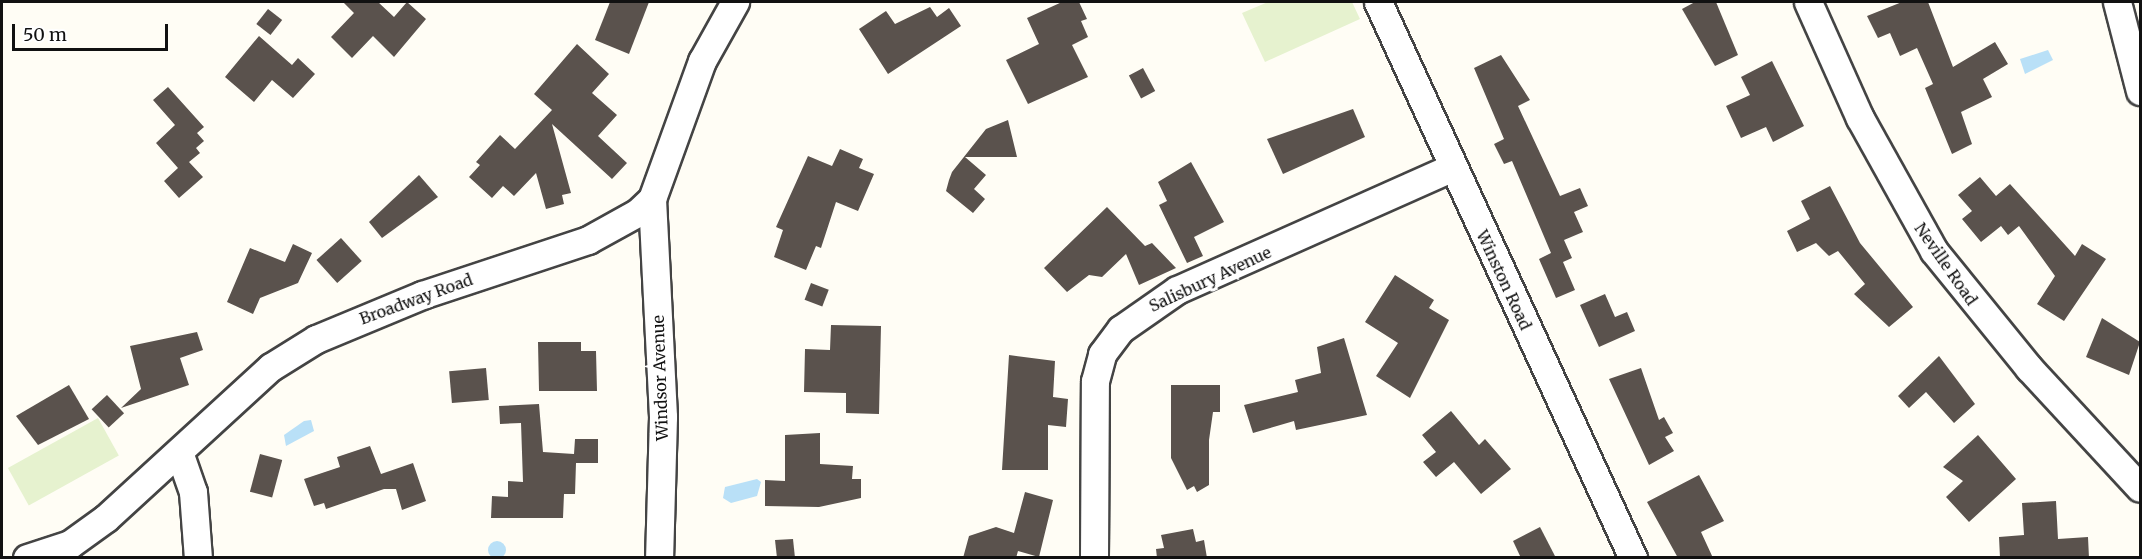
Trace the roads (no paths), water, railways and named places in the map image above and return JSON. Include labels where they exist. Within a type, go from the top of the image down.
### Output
[{"type":"street","name":"Broadway Road","points":[[27,558],[82,536],[179,452],[271,367],[316,339],[423,295],[588,240],[623,224],[652,199],[702,62],[735,2]]},
{"type":"street","name":"Winston Road","points":[[1378,2],[1633,558]]},
{"type":"street","name":"Neville Road","points":[[1808,2],[1860,118],[1934,251],[2029,368],[2140,488]]},
{"type":"street","points":[[2117,2],[2140,91]]},
{"type":"street","name":"Salisbury Avenue","points":[[1094,558],[1095,381],[1102,354],[1121,329],[1177,291],[1453,167]]},
{"type":"street","name":"Windsor Avenue","points":[[652,199],[663,417],[659,558]]},
{"type":"street","points":[[179,452],[194,492],[198,558]]},
{"type":"water","points":[[2048,50],[2053,60],[2025,74],[2020,59]]},
{"type":"water","points":[[311,420],[314,431],[286,446],[284,435],[304,421]]},
{"type":"water","points":[[757,479],[761,482],[757,496],[731,503],[723,498],[725,487]]},
{"type":"water","points":[[493,541],[501,541],[506,546],[504,557],[493,559],[488,554],[488,546]]}]
